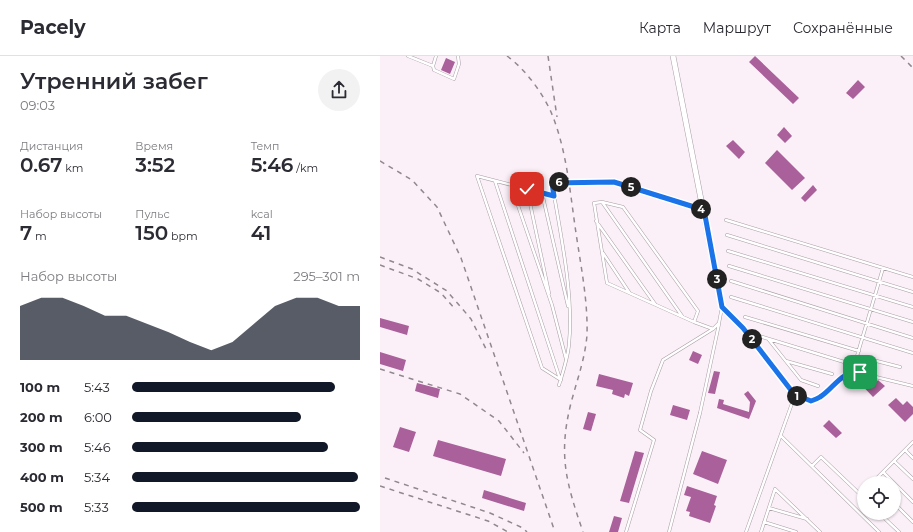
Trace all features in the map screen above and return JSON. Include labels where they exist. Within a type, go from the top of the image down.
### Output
[{"type":"street","points":[[672,56],[704,210],[722,307]]},
{"type":"lane","points":[[408,56],[433,66],[434,70],[454,79],[459,64],[458,56]]},
{"type":"lane","points":[[433,66],[436,56]]},
{"type":"lane","points":[[554,196],[478,176],[542,368],[561,380]]},
{"type":"lane","points":[[495,181],[561,380]]},
{"type":"lane","points":[[559,385],[569,345],[570,316],[567,280],[552,183],[614,182],[704,210]]},
{"type":"lane","points":[[511,185],[552,305]]},
{"type":"lane","points":[[527,189],[552,305],[566,359]]},
{"type":"lane","points":[[542,193],[570,316]]},
{"type":"lane","points":[[602,202],[683,317]]},
{"type":"lane","points":[[694,322],[698,311],[623,207],[602,202],[594,204],[607,283],[694,322],[713,329]]},
{"type":"lane","points":[[726,220],[913,277]]},
{"type":"lane","points":[[596,221],[655,305]]},
{"type":"lane","points":[[727,235],[913,292]]},
{"type":"lane","points":[[601,251],[629,293]]},
{"type":"lane","points":[[728,251],[913,307]]},
{"type":"lane","points":[[729,266],[913,322]]},
{"type":"lane","points":[[852,373],[883,268]]},
{"type":"lane","points":[[731,281],[913,338]]},
{"type":"lane","points":[[731,297],[913,353]]},
{"type":"lane","points":[[669,532],[700,413],[722,307]]},
{"type":"lane","points":[[722,307],[743,328],[794,394],[811,401],[820,398],[842,377],[860,372],[913,386]]},
{"type":"lane","points":[[745,317],[859,351]]},
{"type":"lane","points":[[626,532],[654,440],[640,430],[651,392],[663,360],[713,329],[719,323]]},
{"type":"lane","points":[[759,336],[854,365]]},
{"type":"lane","points":[[768,339],[801,380],[818,386]]},
{"type":"lane","points":[[857,356],[900,367]]},
{"type":"lane","points":[[785,360],[832,374]]},
{"type":"lane","points":[[746,532],[781,436],[794,394]]},
{"type":"lane","points":[[781,436],[879,532]]},
{"type":"lane","points":[[879,476],[913,442]]},
{"type":"lane","points":[[905,450],[913,458]]},
{"type":"lane","points":[[812,466],[821,457],[857,491]]},
{"type":"lane","points":[[894,461],[913,479]]},
{"type":"lane","points":[[883,472],[913,502]]},
{"type":"lane","points":[[761,532],[775,489],[820,532]]},
{"type":"lane","points":[[769,508],[808,520]]},
{"type":"lane","points":[[901,510],[913,522]]},
{"type":"lane","points":[[887,520],[899,532]]},
{"type":"lane","points":[[764,522],[796,532]]},
{"type":"building","points":[[755,56],[799,98],[793,104],[749,62]]},
{"type":"building","points":[[446,58],[455,62],[450,74],[441,70]]},
{"type":"building","points":[[858,80],[865,87],[853,99],[846,93]]},
{"type":"building","points":[[784,127],[792,136],[785,143],[777,135]]},
{"type":"building","points":[[733,140],[745,152],[739,159],[726,146]]},
{"type":"building","points":[[777,150],[805,178],[792,190],[765,163]]},
{"type":"building","points":[[813,185],[817,190],[805,202],[801,198]]},
{"type":"building","points":[[380,318],[409,326],[407,335],[380,327]]},
{"type":"building","points":[[693,351],[702,355],[698,364],[689,360]]},
{"type":"building","points":[[380,352],[406,360],[403,371],[380,364]]},
{"type":"building","points":[[714,371],[720,372],[715,394],[708,393]]},
{"type":"building","points":[[599,374],[633,383],[629,396],[625,394],[624,398],[612,394],[613,390],[596,386]]},
{"type":"building","points":[[858,376],[871,379],[875,383],[878,380],[885,386],[873,397],[855,378]]},
{"type":"building","points":[[417,383],[440,389],[438,398],[415,391]]},
{"type":"building","points":[[748,391],[756,401],[749,419],[717,408],[719,399],[724,400],[723,404],[749,412],[750,402],[744,394]]},
{"type":"building","points":[[896,398],[903,405],[907,401],[913,407],[913,414],[905,422],[888,405]]},
{"type":"building","points":[[673,405],[690,410],[687,420],[670,415]]},
{"type":"building","points":[[588,412],[596,414],[591,431],[583,429]]},
{"type":"building","points":[[829,420],[842,433],[836,438],[823,426]]},
{"type":"building","points":[[400,427],[416,432],[409,452],[393,447]]},
{"type":"building","points":[[438,440],[506,459],[501,476],[433,456]]},
{"type":"building","points":[[635,451],[644,453],[629,503],[620,501]]},
{"type":"building","points":[[702,451],[727,460],[718,484],[693,474]]},
{"type":"building","points":[[687,486],[717,496],[714,505],[716,506],[710,523],[689,516],[690,512],[686,511],[691,497],[684,495]]},
{"type":"building","points":[[484,490],[526,503],[524,511],[482,498]]},
{"type":"building","points":[[614,516],[622,518],[618,532],[609,532]]},
{"type":"railway","points":[[507,56],[526,74],[538,89],[547,104],[561,141],[567,172],[584,284],[587,335],[583,361],[567,421],[565,453],[568,483],[583,532]]},
{"type":"railway","points":[[548,56],[557,117]]},
{"type":"railway","points":[[901,56],[913,68]]},
{"type":"railway","points":[[380,161],[412,180],[437,207],[461,258],[555,532]]},
{"type":"railway","points":[[380,257],[412,269],[447,291],[471,319],[487,351]]},
{"type":"railway","points":[[380,265],[418,279],[441,293],[456,310]]},
{"type":"railway","points":[[380,369],[460,394],[499,421],[524,453]]},
{"type":"railway","points":[[385,478],[490,513],[523,528],[527,532]]},
{"type":"railway","points":[[380,486],[488,521],[508,532]]},
{"type":"route","points":[[527,189],[554,196],[552,183],[614,182],[704,210],[722,307],[743,328],[794,394],[811,401],[820,398],[842,377],[855,372],[860,372]]}]
